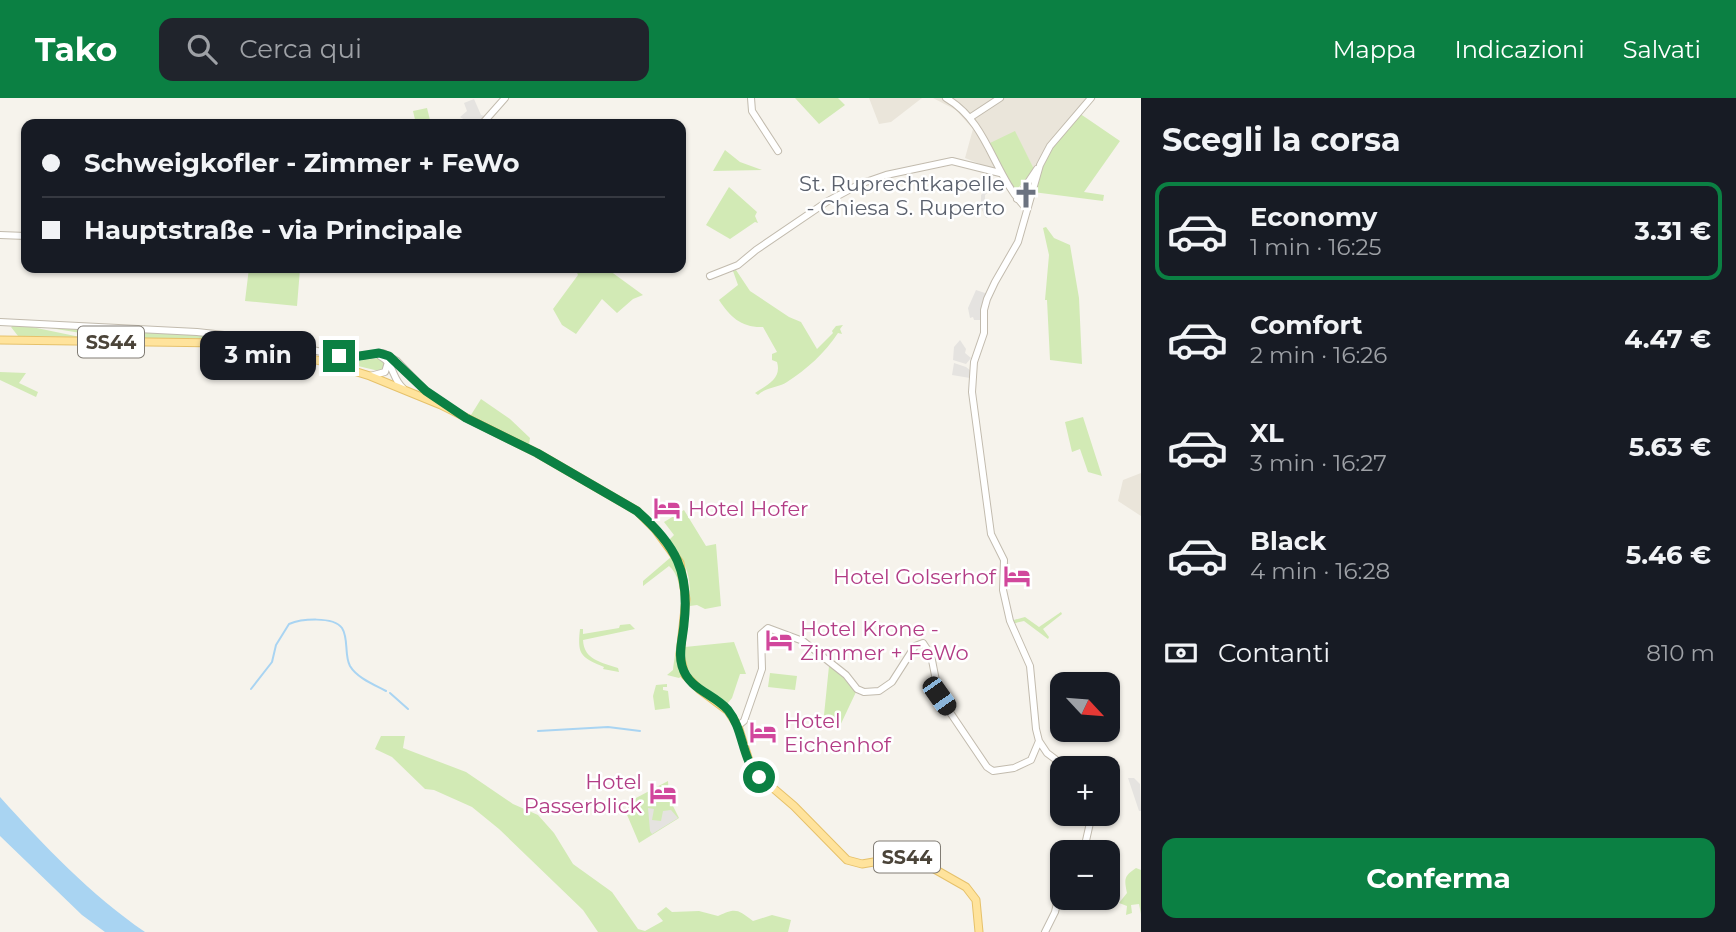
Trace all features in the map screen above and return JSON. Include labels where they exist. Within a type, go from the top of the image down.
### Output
[{"type":"main road","name":"SS44","points":[[0,340],[232,344],[295,354],[402,388],[537,453],[637,511],[677,556],[684,578],[685,611],[680,655],[685,676],[724,707],[738,726],[752,770],[794,806],[846,860],[862,864],[903,856],[919,860],[972,893],[978,910],[979,932]]},
{"type":"street","points":[[486,119],[505,98]]},
{"type":"street","points":[[751,98],[749,105],[752,111],[778,151]]},
{"type":"street","points":[[946,98],[971,117],[997,162],[1000,173],[1026,208]]},
{"type":"street","points":[[971,117],[1000,98]]},
{"type":"street","points":[[1017,199],[1050,146],[1091,98]]},
{"type":"street","points":[[710,276],[738,265],[828,201],[860,184],[886,175],[952,162],[1000,173]]},
{"type":"street","points":[[1040,165],[1018,242],[995,282],[984,310],[984,333],[974,362],[972,403],[990,534],[1004,560],[1003,590],[1008,613],[1030,666],[1039,741],[1050,756]]},
{"type":"street","points":[[0,235],[21,236]]},
{"type":"street","points":[[0,322],[197,332],[269,341],[339,356],[386,354],[397,361],[426,391],[466,418]]},
{"type":"street","points":[[375,354],[387,360],[396,382],[402,388]]},
{"type":"street","points":[[370,376],[385,372],[387,360]]},
{"type":"street","points":[[396,382],[402,374],[397,361]]},
{"type":"street","points":[[387,382],[396,382]]},
{"type":"street","points":[[738,726],[744,721],[762,669],[761,634],[768,628],[803,641],[846,675],[857,689],[864,692],[881,690],[892,682],[915,646],[923,643],[931,655],[939,696],[987,767],[993,771],[1008,769],[1031,760],[1039,741]]},
{"type":"street","points":[[1045,932],[1055,910]]},
{"type":"shaded area","points":[[869,98],[922,98],[891,122],[879,124]]},
{"type":"shaded area","points":[[933,98],[1093,98],[1034,169],[1026,154],[990,143],[999,162],[995,170],[965,158],[973,129],[956,110]]},
{"type":"shaded area","points":[[474,99],[481,115],[485,116],[483,119],[460,117],[467,111],[464,103]]},
{"type":"shaded area","points":[[997,179],[1003,181],[985,195],[985,205],[991,216],[986,218],[981,208],[981,195]]},
{"type":"shaded area","points":[[976,290],[988,294],[980,320],[970,318],[968,308]]},
{"type":"shaded area","points":[[960,340],[966,349],[965,353],[971,358],[966,364],[953,360],[954,347]]},
{"type":"shaded area","points":[[954,363],[971,371],[970,378],[952,375]]},
{"type":"shaded area","points":[[1141,473],[1141,516],[1118,501],[1123,480]]},
{"type":"shaded area","points":[[1128,778],[1134,778],[1140,784],[1141,811],[1139,811]]},
{"type":"shaded area","points":[[648,808],[654,809],[652,820],[661,821],[663,811],[671,810],[678,818],[652,834]]},
{"type":"green space","points":[[795,98],[838,98],[845,105],[819,124]]},
{"type":"green space","points":[[427,108],[430,119],[415,119],[413,111]]},
{"type":"green space","points":[[1079,113],[1120,141],[1084,192],[1104,195],[1103,201],[1033,192],[1044,156]]},
{"type":"green space","points":[[1015,131],[1034,169],[1015,192],[990,143]]},
{"type":"green space","points":[[725,150],[740,162],[762,170],[713,171]]},
{"type":"green space","points":[[729,187],[757,212],[755,216],[758,223],[755,222],[730,239],[706,225]]},
{"type":"green space","points":[[1046,227],[1054,238],[1070,245],[1079,298],[1082,364],[1050,360],[1045,300],[1049,255],[1043,228]]},
{"type":"green space","points":[[736,270],[750,291],[801,322],[817,349],[833,333],[836,326],[843,325],[840,329],[842,334],[838,333],[808,366],[787,382],[758,395],[755,393],[772,381],[777,373],[777,362],[772,360],[772,354],[777,352],[763,327],[749,326],[737,320],[719,300],[738,285],[733,271]]},
{"type":"green space","points":[[248,273],[300,273],[297,306],[245,301]]},
{"type":"green space","points":[[577,273],[613,273],[643,295],[633,299],[617,313],[602,299],[576,334],[562,325],[553,309]]},
{"type":"green space","points":[[14,325],[80,337],[18,336],[11,327]]},
{"type":"green space","points":[[38,326],[206,335],[230,339],[111,338]]},
{"type":"green space","points":[[379,358],[386,366],[379,371],[341,362],[340,359],[349,362]]},
{"type":"green space","points":[[0,372],[26,373],[19,383],[38,392],[36,397],[0,380]]},
{"type":"green space","points":[[481,399],[510,419],[530,438],[529,444],[471,415]]},
{"type":"green space","points":[[1083,417],[1102,476],[1088,472],[1080,449],[1072,452],[1065,422]]},
{"type":"green space","points":[[684,510],[706,546],[716,544],[721,606],[705,609],[697,605],[690,606],[687,570],[669,540],[674,535],[664,522]]},
{"type":"green space","points":[[671,557],[679,570],[683,599],[677,647],[682,676],[679,678],[667,675],[673,670],[680,615],[681,600],[676,575],[669,566],[643,586],[643,581]]},
{"type":"green space","points":[[1061,612],[1062,614],[1043,629],[1048,639],[1024,621],[1011,624],[1010,621],[1025,617],[1039,627]]},
{"type":"green space","points":[[630,624],[635,629],[583,640],[590,656],[618,668],[619,672],[603,669],[604,667],[582,654],[579,645],[580,629],[583,629],[583,634]]},
{"type":"green space","points":[[734,642],[746,674],[740,674],[732,698],[727,704],[691,675],[687,668],[685,647]]},
{"type":"green space","points":[[829,666],[844,676],[856,692],[838,730],[824,715]]},
{"type":"green space","points":[[770,673],[797,676],[795,690],[768,687]]},
{"type":"green space","points":[[667,684],[663,690],[668,691],[670,708],[655,710],[653,696],[656,685]]},
{"type":"green space","points":[[381,736],[405,736],[403,748],[466,772],[513,804],[538,815],[554,833],[573,864],[612,892],[638,929],[645,931],[663,921],[657,914],[666,907],[672,912],[699,911],[718,916],[736,911],[753,921],[772,915],[791,920],[788,932],[598,932],[583,910],[499,829],[472,807],[434,790],[425,789],[392,757],[375,749]]},
{"type":"green space","points":[[668,781],[669,798],[679,818],[639,843],[625,810],[636,798]]},
{"type":"green space","points":[[1136,868],[1141,870],[1141,914],[1139,904],[1131,905],[1132,913],[1126,915],[1127,906],[1120,903],[1127,893],[1127,876]]},
{"type":"water","points":[[0,797],[69,869],[145,932],[105,932],[82,915],[0,836]]},
{"type":"waterway","points":[[251,689],[272,662],[276,645],[289,624],[317,620],[332,622],[342,628],[350,666],[362,678],[386,691]]},
{"type":"waterway","points":[[390,693],[408,709]]},
{"type":"waterway","points":[[538,731],[608,727],[640,731]]},
{"type":"place","name":"St. Ruprechtkapelle - Chiesa S. Ruperto","points":[[1026,195]]},
{"type":"place","name":"Hotel Hofer","points":[[667,508]]},
{"type":"place","name":"Hotel Golserhof","points":[[1017,576]]},
{"type":"place","name":"Hotel Krone - Zimmer + FeWo","points":[[779,640]]},
{"type":"place","name":"Hotel Eichenhof","points":[[763,732]]},
{"type":"place","name":"Hotel Passerblick","points":[[663,793]]},
{"type":"route","points":[[339,356],[383,353],[389,356],[426,391],[448,407],[537,453],[637,511],[646,519],[680,563],[685,589],[685,611],[680,655],[685,676],[719,703],[735,720],[748,761],[759,777]]}]
